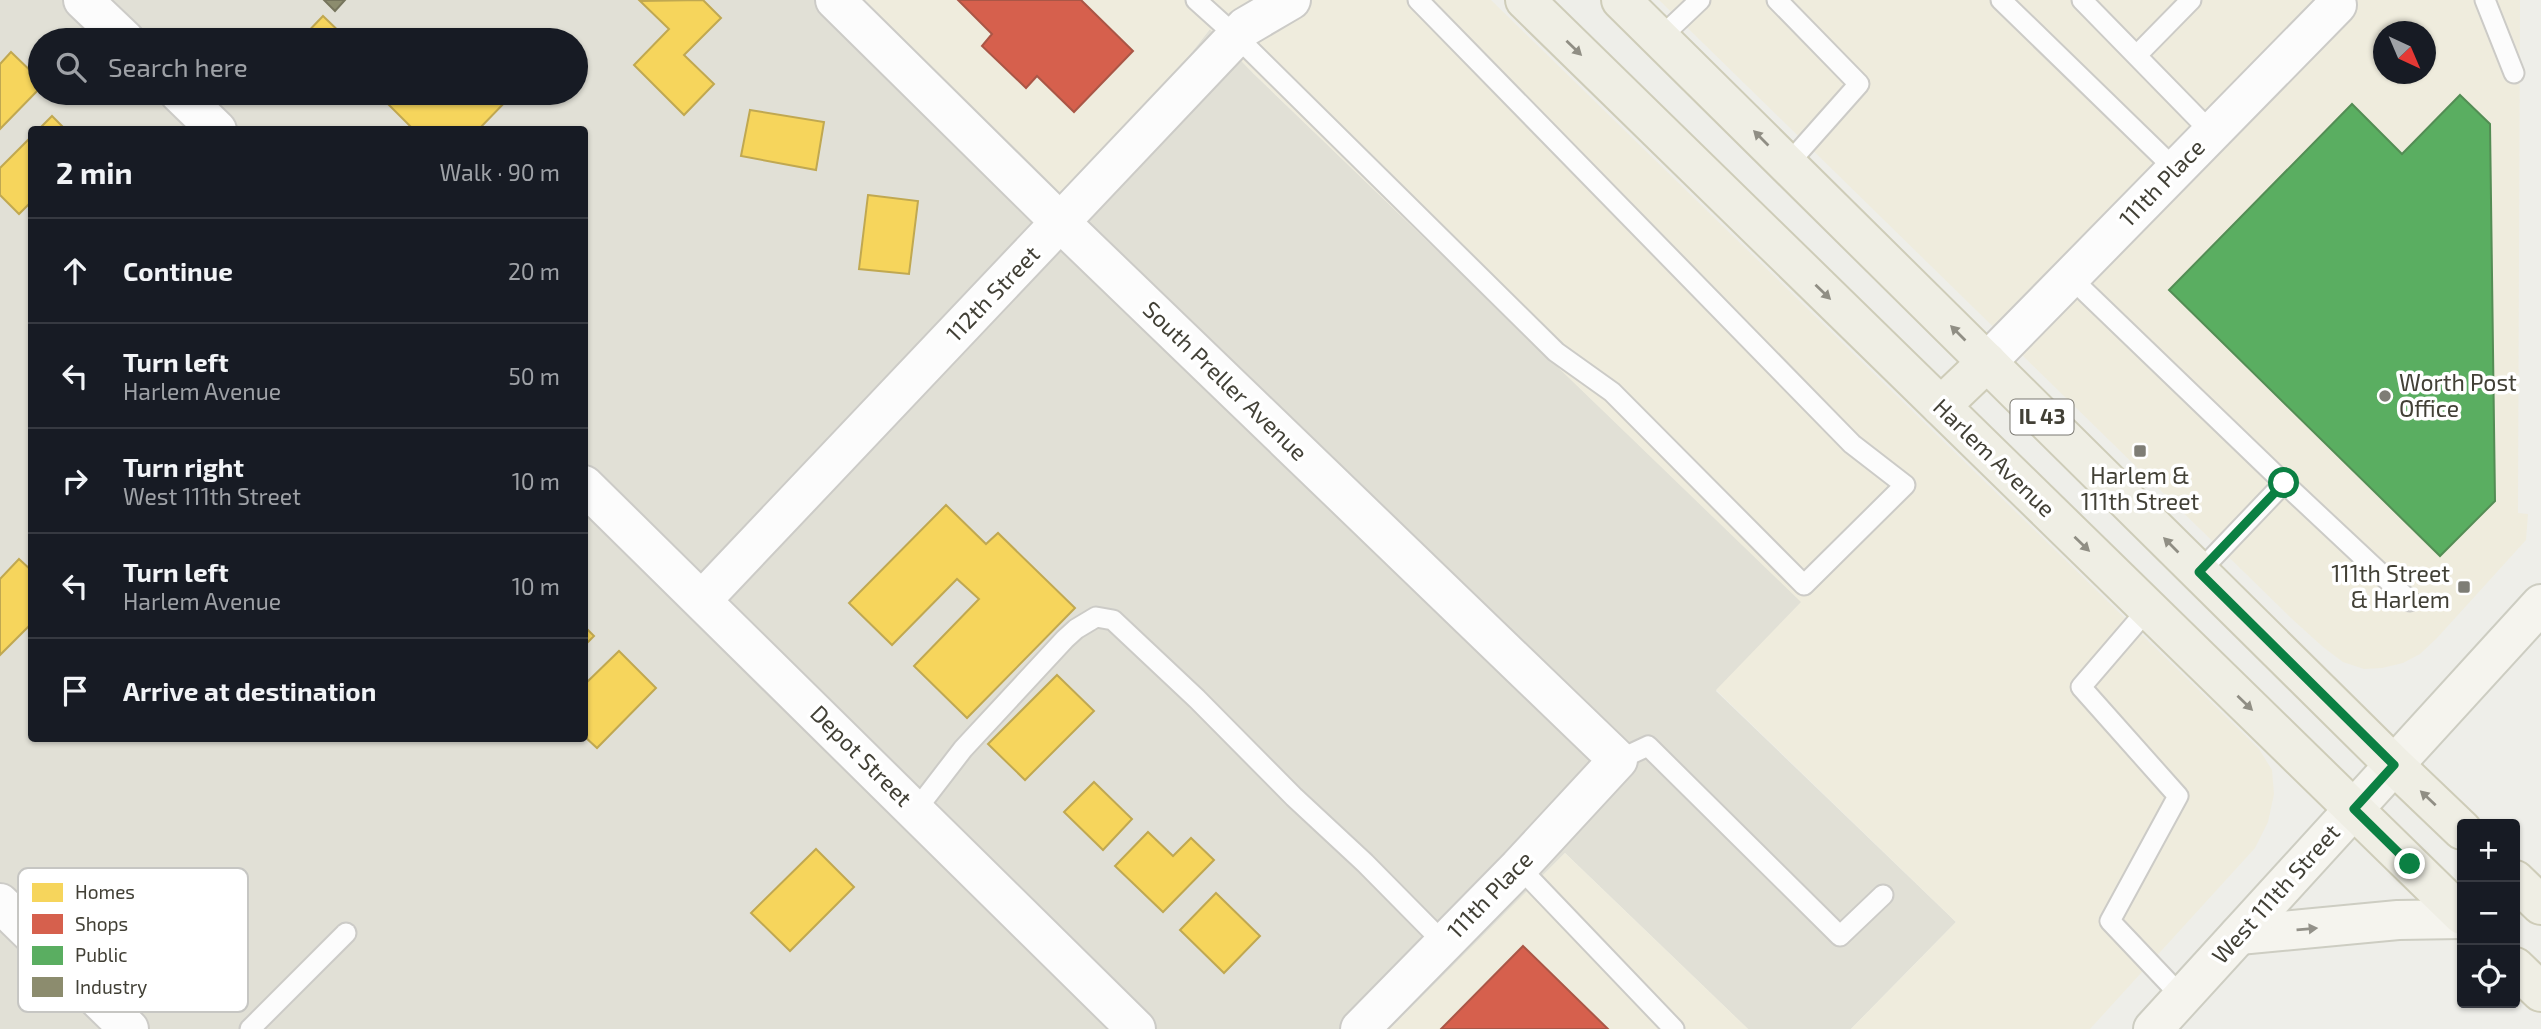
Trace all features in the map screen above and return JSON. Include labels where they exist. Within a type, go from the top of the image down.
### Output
[{"type":"main road","name":"Harlem Avenue","points":[[1525,0],[2457,912]]},
{"type":"main road","name":"IL 43","points":[[1622,0],[2457,825]]},
{"type":"main road","points":[[1941,406],[1987,362]]},
{"type":"main road","name":"West 111th Street","points":[[2153,1029],[2541,604]]},
{"type":"main road","points":[[2517,882],[2541,905]]},
{"type":"main road","points":[[2239,935],[2457,917]]},
{"type":"main road","points":[[2520,972],[2541,992]]},
{"type":"street","points":[[83,0],[112,28]]},
{"type":"street","name":"South Preller Avenue","points":[[835,0],[1061,223],[1618,760]]},
{"type":"street","name":"112th Street","points":[[703,599],[1236,36],[1245,27],[1291,0]]},
{"type":"street","name":"111th Place","points":[[1987,362],[2337,2]]},
{"type":"street","points":[[191,105],[213,126]]},
{"type":"street","name":"Depot Street","points":[[588,489],[703,599],[1136,1029]]},
{"type":"street","name":"111th Place","points":[[1360,1029],[1519,867],[1618,760]]},
{"type":"street","points":[[0,903],[18,921]]},
{"type":"street","points":[[112,1012],[129,1029]]},
{"type":"lane","points":[[1196,0],[1236,36],[1556,352],[1612,392],[1804,585],[1905,485],[1852,444],[1418,0]]},
{"type":"lane","points":[[1660,38],[1700,0]]},
{"type":"lane","points":[[1777,0],[1859,84],[1788,164]]},
{"type":"lane","points":[[2001,0],[2175,169]]},
{"type":"lane","points":[[2081,0],[2212,133]]},
{"type":"lane","points":[[2137,55],[2191,0]]},
{"type":"lane","points":[[2485,0],[2514,73]]},
{"type":"lane","points":[[2070,277],[2410,601]]},
{"type":"lane","points":[[2199,572],[2284,483]]},
{"type":"lane","points":[[2148,609],[2081,687],[2178,796],[2110,921],[2182,997]]},
{"type":"lane","points":[[916,810],[963,749],[1076,629],[1096,617],[1113,620],[1444,943]]},
{"type":"lane","points":[[1618,760],[1648,746],[1840,936],[1883,895]]},
{"type":"lane","points":[[1519,867],[1674,1029]]},
{"type":"lane","points":[[250,1029],[346,933]]},
{"type":"shaded area","points":[[0,0],[865,0],[1060,194],[1174,75],[1210,29],[1802,602],[1716,691],[1956,922],[1851,1029],[1748,1029],[1565,853],[1390,1029],[0,1029]]},
{"type":"shaded area","points":[[865,0],[1491,0],[2259,749],[2272,770],[2274,794],[2268,822],[2255,848],[2090,1029],[1851,1029],[1956,922],[1716,690],[1801,602],[1210,29],[1174,75],[1060,195]]},
{"type":"shaded area","points":[[1659,0],[2520,0],[2518,513],[2528,514],[2526,540],[2437,638],[2420,654],[2403,663],[2364,669],[2343,662],[2323,647]]},
{"type":"shaded area","points":[[1565,853],[1748,1029],[1390,1029]]},
{"type":"building: Homes","points":[[703,0],[721,18],[684,55],[714,84],[684,115],[634,65],[669,29],[640,1]]},
{"type":"building: Homes","points":[[323,16],[336,28],[312,28]]},
{"type":"building: Homes","points":[[11,52],[28,68],[28,100],[0,129],[0,64]]},
{"type":"building: Homes","points":[[389,105],[502,105],[482,126],[410,126]]},
{"type":"building: Homes","points":[[750,110],[824,122],[816,170],[741,156]]},
{"type":"building: Homes","points":[[52,116],[62,126],[42,126]]},
{"type":"building: Homes","points":[[28,140],[28,205],[19,214],[0,195],[0,168]]},
{"type":"building: Homes","points":[[868,195],[918,201],[909,274],[859,269]]},
{"type":"building: Homes","points":[[946,505],[986,544],[998,533],[1075,608],[967,718],[914,666],[979,599],[957,579],[892,645],[849,603]]},
{"type":"building: Homes","points":[[19,559],[28,567],[28,627],[0,655],[0,579]]},
{"type":"building: Homes","points":[[588,630],[594,636],[588,642]]},
{"type":"building: Homes","points":[[619,651],[656,688],[597,748],[588,740],[588,681]]},
{"type":"building: Homes","points":[[1057,675],[1094,711],[1025,780],[988,744]]},
{"type":"building: Homes","points":[[1094,782],[1132,819],[1103,850],[1064,812]]},
{"type":"building: Homes","points":[[1148,832],[1173,856],[1191,838],[1214,860],[1163,912],[1115,866]]},
{"type":"building: Homes","points":[[816,849],[854,887],[790,951],[751,913]]},
{"type":"building: Homes","points":[[1216,893],[1260,936],[1224,973],[1180,930]]},
{"type":"building: Shops","points":[[958,0],[1081,0],[1133,51],[1074,112],[1037,76],[1026,88],[982,46],[992,34]]},
{"type":"building: Shops","points":[[1523,946],[1608,1029],[1441,1029]]},
{"type":"building: Public","name":"Worth Post Office","points":[[2460,95],[2490,124],[2495,501],[2440,556],[2169,290],[2352,104],[2402,154]]},
{"type":"building: Industry","points":[[324,0],[345,0],[335,11]]},
{"type":"place","name":"Worth Post Office","points":[[2385,396]]},
{"type":"place","name":"Harlem & 111th Street","points":[[2140,451]]},
{"type":"place","name":"111th Street & Harlem","points":[[2464,587]]},
{"type":"route","points":[[2284,483],[2199,572],[2394,765],[2354,809],[2410,864]]}]
